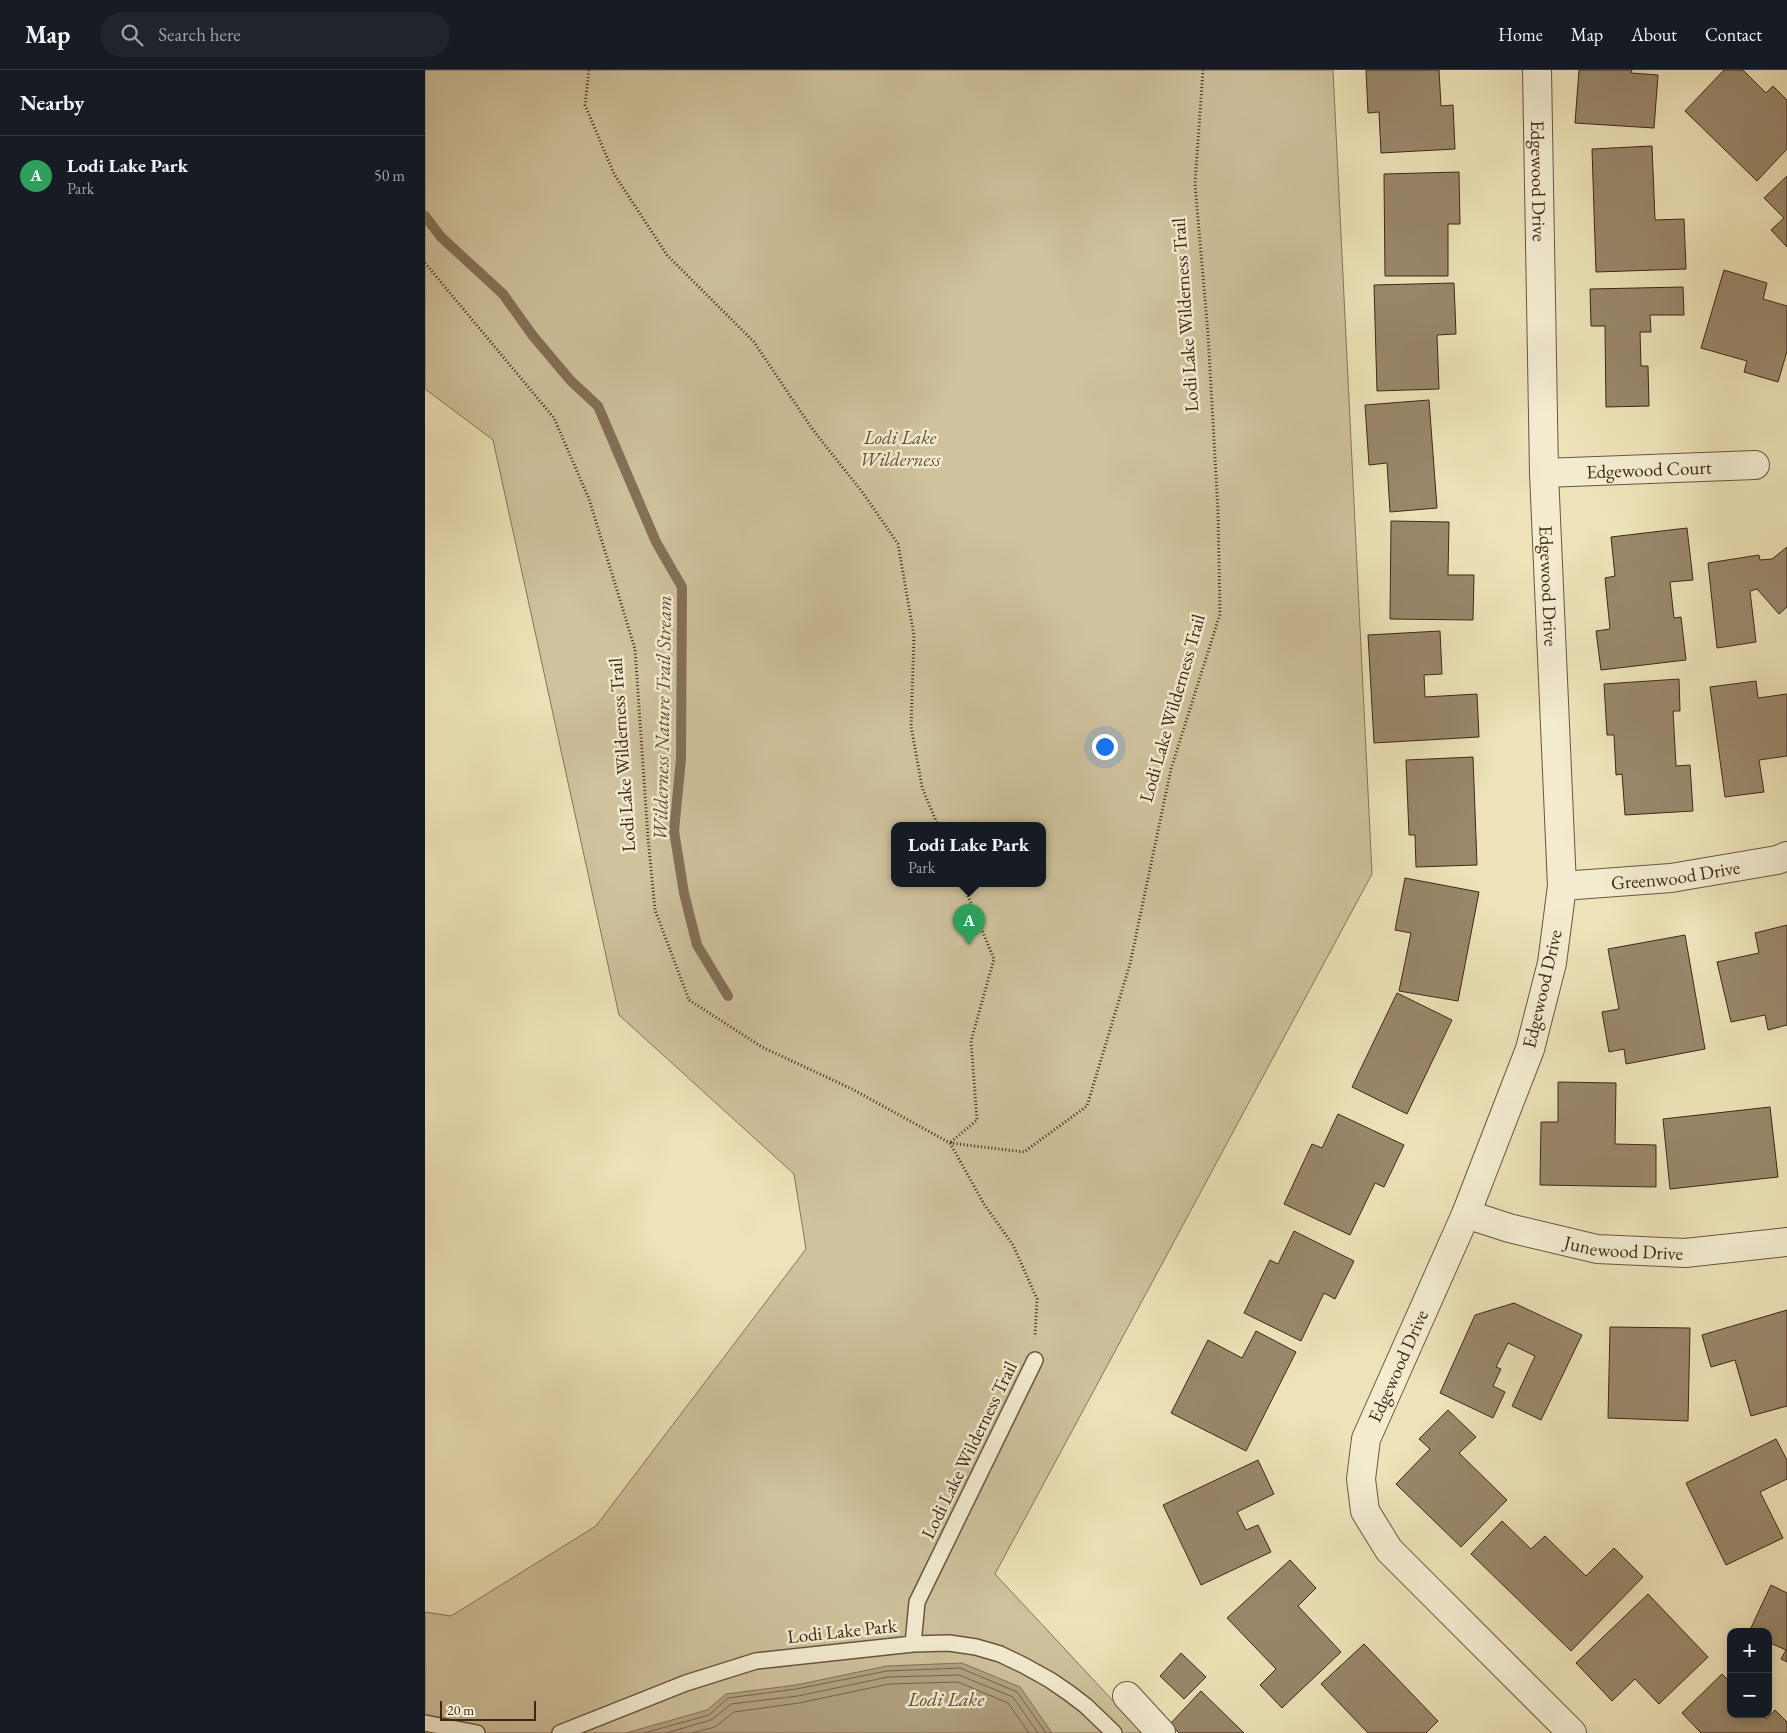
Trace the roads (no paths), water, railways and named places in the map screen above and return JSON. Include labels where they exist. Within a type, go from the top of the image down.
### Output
[{"type":"street","name":"Edgewood Drive","points":[[1537,70],[1544,473],[1562,886],[1553,963],[1530,1049],[1466,1214],[1366,1439],[1361,1480],[1365,1511],[1389,1550],[1572,1733]]},
{"type":"street","name":"Edgewood Court","points":[[1544,473],[1755,465]]},
{"type":"street","name":"Greenwood Drive","points":[[1562,886],[1671,878],[1777,860],[1787,856]]},
{"type":"street","name":"Junewood Drive","points":[[1466,1214],[1509,1228],[1597,1249],[1685,1253],[1787,1242]]},
{"type":"street","points":[[1127,1696],[1161,1733]]},
{"type":"lane","name":"Lodi Lake Wilderness Trail","points":[[913,1644],[917,1602],[1035,1360]]},
{"type":"lane","name":"Lodi Lake Park","points":[[560,1733],[686,1683],[756,1661],[913,1644],[949,1643],[976,1647],[1000,1654],[1050,1680],[1086,1706],[1114,1733]]},
{"type":"lane","points":[[425,1723],[477,1733]]},
{"type":"water","name":"Lodi Lake","points":[[962,1663],[1020,1687],[1052,1733],[626,1733],[707,1710],[726,1694],[796,1685],[887,1666]]},
{"type":"waterway","name":"Wilderness Nature Trail Stream","points":[[425,216],[441,237],[503,294],[533,336],[571,381],[598,406],[656,542],[682,587],[681,759],[674,831],[684,893],[697,945],[728,996]]},
{"type":"place","name":"Lodi Lake Park","points":[[969,945]]},
{"type":"park label","name":"Lodi Lake Wilderness","points":[[900,448]]}]
